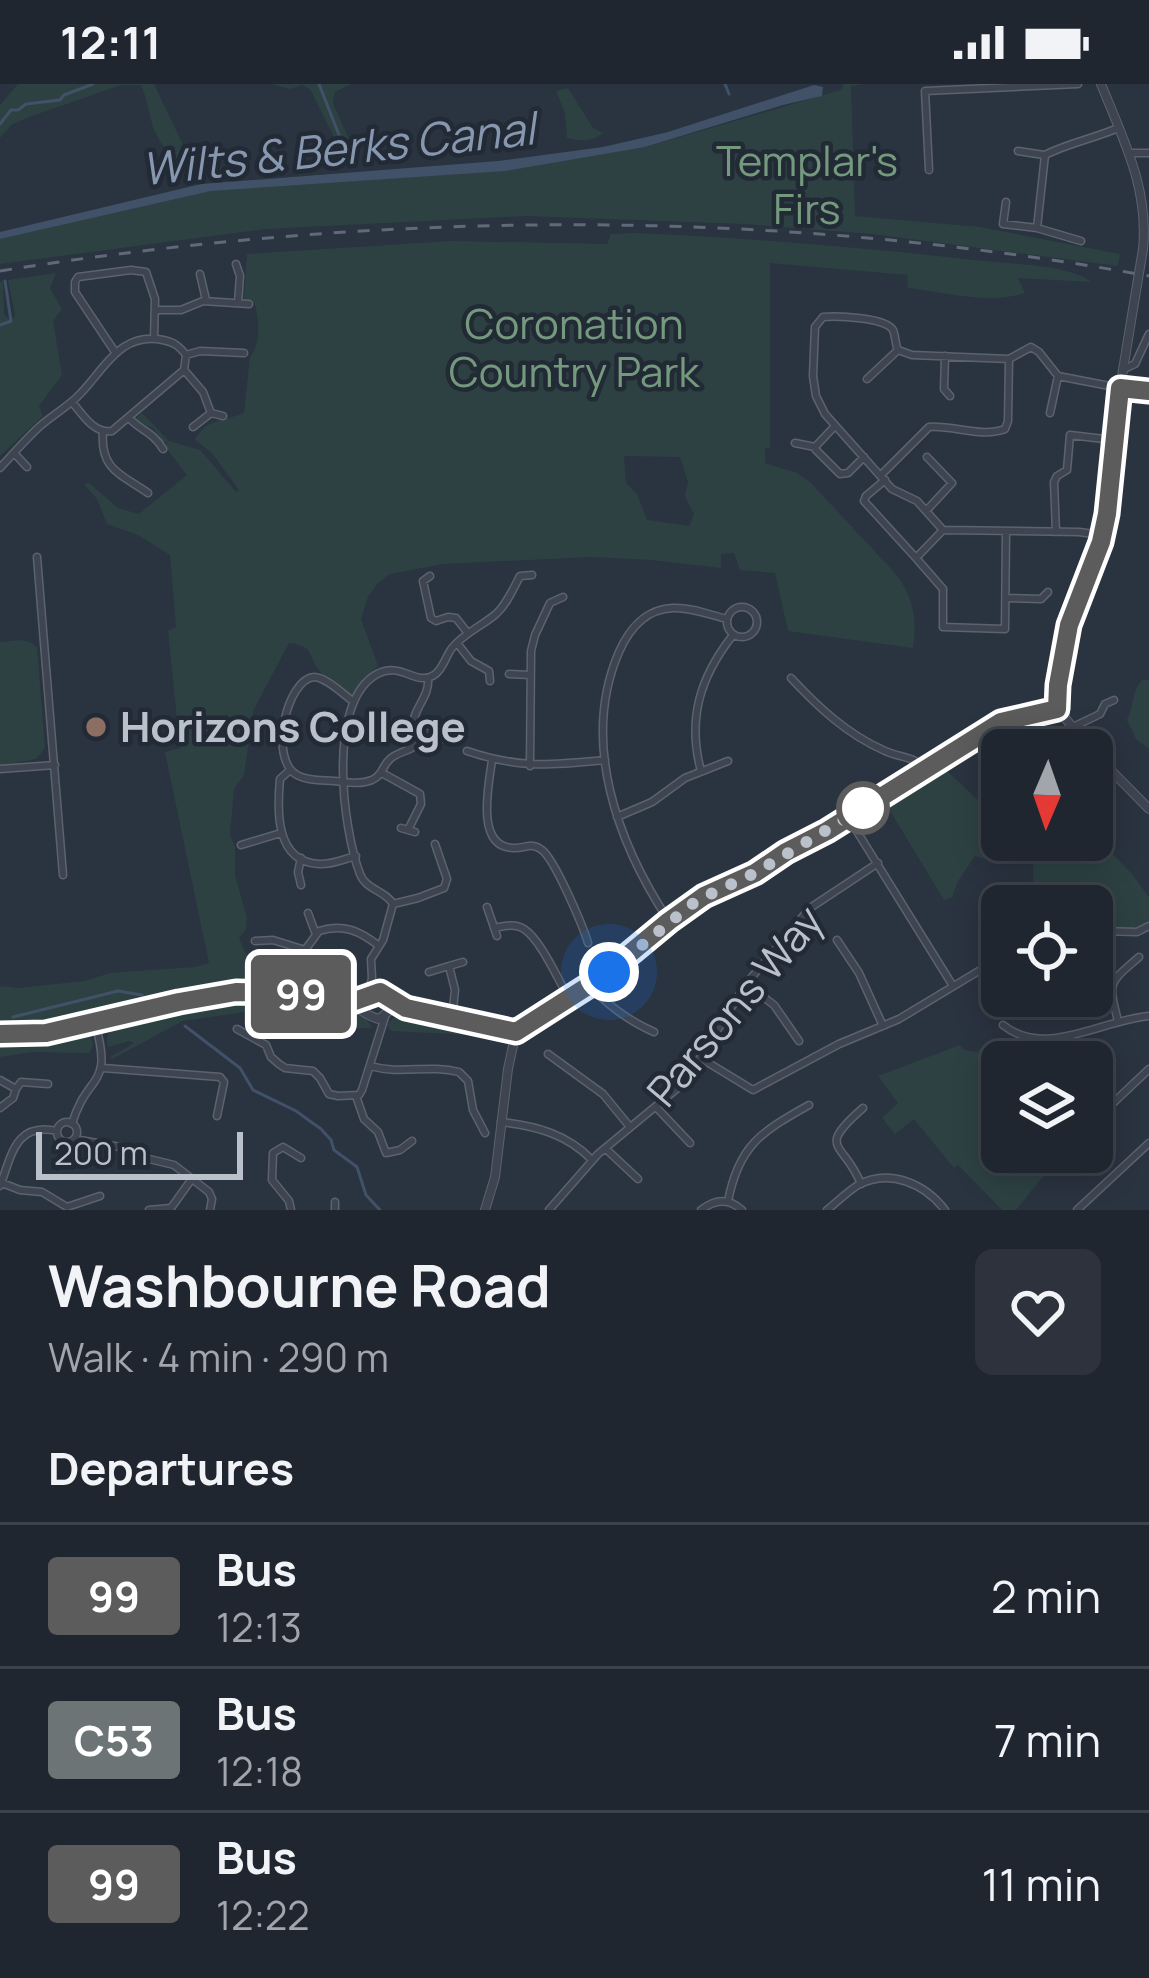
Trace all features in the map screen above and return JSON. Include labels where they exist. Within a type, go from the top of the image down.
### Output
[{"type":"street","points":[[929,170],[925,91],[1078,84]]},
{"type":"street","points":[[1101,84],[1130,153],[1145,214],[1143,249],[1102,535],[1069,625],[1057,709],[1072,727],[1100,714],[1114,700]]},
{"type":"street","points":[[1037,228],[1045,155],[1120,127]]},
{"type":"street","points":[[1018,151],[1045,155]]},
{"type":"street","points":[[1130,153],[1149,153]]},
{"type":"street","points":[[1006,202],[1004,224],[1081,241]]},
{"type":"street","points":[[236,264],[238,303]]},
{"type":"street","points":[[115,352],[75,292],[76,280],[84,275],[142,269],[156,310],[154,339]]},
{"type":"street","points":[[200,274],[206,301]]},
{"type":"street","points":[[156,310],[181,310],[206,301],[249,304]]},
{"type":"street","points":[[1102,535],[943,530],[917,501],[895,491],[834,427],[814,388],[815,327],[823,316],[888,325],[904,354],[1009,358],[1029,347],[1058,376],[1149,391]]},
{"type":"street","points":[[1124,369],[1135,364],[1149,334]]},
{"type":"street","points":[[0,468],[37,429],[72,402],[115,352],[154,339],[176,344],[186,355],[184,370],[112,431],[96,429],[72,402]]},
{"type":"street","points":[[868,379],[898,350]]},
{"type":"street","points":[[186,355],[244,353]]},
{"type":"street","points":[[936,396],[947,392],[944,356]]},
{"type":"street","points":[[943,627],[943,589],[861,503],[928,428],[982,433],[1005,429],[1009,358]]},
{"type":"street","points":[[184,370],[203,392],[211,413]]},
{"type":"street","points":[[1050,413],[1058,376]]},
{"type":"street","points":[[211,413],[223,416]]},
{"type":"street","points":[[193,427],[211,413]]},
{"type":"street","points":[[129,418],[163,449]]},
{"type":"street","points":[[815,447],[834,427]]},
{"type":"street","points":[[103,432],[104,459],[135,489],[148,494]]},
{"type":"street","points":[[1056,532],[1054,482],[1067,470],[1065,435],[1104,439]]},
{"type":"street","points":[[795,443],[815,447],[840,473],[848,473],[864,457]]},
{"type":"street","points":[[14,453],[27,467]]},
{"type":"street","points":[[926,458],[956,483],[926,511]]},
{"type":"street","points":[[916,558],[943,530]]},
{"type":"street","points":[[1005,629],[1006,532]]},
{"type":"street","points":[[38,557],[64,874]]},
{"type":"street","points":[[508,569],[520,576],[532,575]]},
{"type":"street","points":[[369,1016],[371,959],[385,935],[393,904],[363,880],[345,806],[345,736],[354,703],[368,682],[384,672],[401,670],[428,677],[438,671],[457,643],[502,608],[520,576]]},
{"type":"street","points":[[413,578],[427,578],[431,618],[456,618],[468,633]]},
{"type":"street","points":[[530,766],[531,651],[550,603],[563,597]]},
{"type":"street","points":[[1005,598],[1043,600]]},
{"type":"street","points":[[669,921],[638,870],[616,817],[605,760],[608,685],[623,644],[650,614],[672,608],[727,619]]},
{"type":"street","points":[[751,610],[757,617],[755,630],[741,638],[733,635],[727,619],[731,611],[751,610]]},
{"type":"street","points":[[933,627],[1015,629]]},
{"type":"street","points":[[700,772],[695,709],[707,673],[733,635]]},
{"type":"street","points":[[457,643],[471,661],[493,669],[490,681]]},
{"type":"street","points":[[509,674],[530,675]]},
{"type":"street","points":[[354,703],[321,679],[306,680],[283,724],[283,754],[290,770],[304,778],[344,782],[370,781],[382,773],[391,758],[413,748],[414,722],[429,690],[428,677]]},
{"type":"street","points":[[791,678],[835,721],[881,750],[915,759],[927,769]]},
{"type":"street","points":[[346,1002],[385,995],[406,1008],[516,1032],[625,960],[704,896],[755,873],[1001,722],[1057,709]]},
{"type":"street","points":[[434,732],[440,721]]},
{"type":"street","points":[[416,735],[434,732]]},
{"type":"street","points":[[434,732],[442,739]]},
{"type":"street","points":[[467,751],[530,766],[605,760]]},
{"type":"street","points":[[492,760],[486,801],[493,836],[508,847],[533,846],[548,855],[587,943]]},
{"type":"street","points":[[616,817],[728,761]]},
{"type":"street","points":[[0,770],[55,765]]},
{"type":"street","points":[[290,770],[280,782],[278,813],[290,850],[319,864],[356,856]]},
{"type":"street","points":[[1113,772],[1149,809]]},
{"type":"street","points":[[382,773],[420,794],[421,804],[408,830]]},
{"type":"street","points":[[848,817],[953,986]]},
{"type":"street","points":[[241,845],[281,833]]},
{"type":"street","points":[[393,904],[444,888],[447,879],[435,844]]},
{"type":"street","points":[[301,859],[302,885]]},
{"type":"street","name":"Parsons Way","points":[[549,1210],[592,1160],[677,1090],[746,984],[810,908],[878,863]]},
{"type":"street","points":[[488,907],[496,932],[516,926],[526,931],[569,998]]},
{"type":"street","points":[[308,913],[315,933]]},
{"type":"street","points":[[255,941],[273,940],[304,950],[315,933],[342,926],[379,946]]},
{"type":"street","points":[[1113,931],[1136,932],[1149,926]]},
{"type":"street","points":[[837,940],[859,973],[883,1026]]},
{"type":"street","points":[[1118,1022],[1113,980],[1138,957]]},
{"type":"street","points":[[429,972],[463,962]]},
{"type":"street","points":[[449,966],[455,990],[452,1018]]},
{"type":"street","points":[[753,1090],[839,1044],[899,1019],[981,970]]},
{"type":"street","points":[[237,1029],[266,1045],[285,1068],[313,1071],[329,1094],[356,1096],[391,1005],[372,978]]},
{"type":"street","points":[[746,984],[774,1005],[799,1040]]},
{"type":"street","points":[[590,985],[639,1029],[654,1032]]},
{"type":"street","points":[[0,1034],[46,1033],[249,991],[346,1002],[369,1016],[379,1030]]},
{"type":"street","points":[[369,1016],[406,1008]]},
{"type":"street","points":[[1003,1024],[1016,1034],[1043,1041],[1149,1016]]},
{"type":"street","points":[[72,1124],[103,1068],[95,1023]]},
{"type":"street","points":[[485,1210],[495,1177],[516,1032]]},
{"type":"street","points":[[548,1054],[602,1094],[630,1127]]},
{"type":"street","points":[[700,1058],[764,1098]]},
{"type":"street","points":[[370,1066],[395,1072],[459,1072],[467,1081],[472,1110],[485,1133]]},
{"type":"street","points":[[103,1068],[220,1077],[224,1082],[217,1116]]},
{"type":"street","points":[[1113,1103],[1149,1069]]},
{"type":"street","points":[[0,1080],[16,1089]]},
{"type":"street","points":[[0,1108],[22,1082],[48,1084]]},
{"type":"street","points":[[356,1096],[364,1119],[378,1132],[386,1153],[412,1141]]},
{"type":"street","points":[[728,1201],[752,1142],[808,1105]]},
{"type":"street","points":[[656,1107],[690,1143]]},
{"type":"street","points":[[860,1184],[836,1139],[841,1127],[863,1108]]},
{"type":"street","points":[[501,1122],[552,1132],[592,1160]]},
{"type":"street","points":[[72,1124],[64,1123],[58,1131],[64,1141],[120,1147],[174,1165],[209,1192],[210,1210]]},
{"type":"street","points":[[72,1124],[77,1132],[74,1139]]},
{"type":"street","points":[[58,1131],[36,1129],[11,1145],[1,1184],[42,1192],[67,1207],[100,1196]]},
{"type":"street","points":[[1077,1210],[1149,1143]]},
{"type":"street","points":[[291,1210],[272,1180],[273,1153],[283,1147],[301,1158]]},
{"type":"street","points":[[605,1148],[638,1179]]},
{"type":"street","points":[[827,1210],[860,1184],[883,1179],[908,1181],[926,1190],[945,1210]]},
{"type":"street","points":[[149,1210],[171,1208],[190,1180]]},
{"type":"street","points":[[701,1210],[728,1201],[742,1210]]},
{"type":"green space","points":[[18,84],[154,84],[196,172],[179,174],[153,127],[141,85],[121,85],[29,117],[11,125],[0,138],[0,105]]},
{"type":"green space","points":[[272,84],[351,84],[335,92],[333,103],[357,157],[339,159],[335,139],[310,89]]},
{"type":"green space","name":"Templar's Firs","points":[[844,84],[863,84],[851,86],[855,216],[980,227],[1120,254],[1118,266],[872,234],[526,216],[266,229],[0,264],[0,239],[211,191],[352,181],[646,147],[841,90]]},
{"type":"green space","points":[[568,88],[593,128],[603,133],[599,136],[567,138],[565,113],[556,91]]},
{"type":"green space","name":"Coronation Country Park","points":[[611,234],[767,241],[1025,264],[1070,272],[1091,282],[1018,278],[1025,293],[982,298],[908,288],[907,275],[770,263],[770,448],[765,448],[765,463],[810,482],[895,573],[913,609],[913,648],[788,631],[775,573],[740,570],[734,553],[721,554],[721,568],[591,557],[443,564],[390,574],[368,597],[361,619],[378,666],[352,696],[321,673],[306,648],[289,643],[253,711],[244,775],[234,789],[230,835],[247,918],[239,938],[249,961],[289,980],[25,1032],[0,1030],[0,986],[85,981],[110,973],[209,963],[165,752],[180,748],[168,631],[176,627],[170,555],[138,535],[107,524],[97,499],[84,484],[89,483],[118,508],[139,514],[187,475],[166,448],[167,442],[153,428],[134,420],[142,413],[169,441],[200,450],[239,490],[212,453],[195,440],[210,424],[244,413],[258,330],[254,301],[244,299],[247,254],[451,241],[607,244]],"holes":[[[624,456],[680,457],[688,482],[685,496],[694,514],[689,526],[647,520],[637,494],[626,483]]]},
{"type":"green space","points":[[56,273],[50,288],[62,309],[53,321],[62,375],[39,406],[43,416],[0,456],[0,282],[4,314],[11,321],[15,315],[8,280]]},
{"type":"green space","points":[[20,640],[37,647],[45,748],[36,759],[0,766],[0,642]]},
{"type":"green space","points":[[1142,680],[1149,680],[1149,749],[1136,739],[1127,720]]},
{"type":"green space","points":[[946,770],[981,799],[981,858],[975,856],[952,897],[944,900],[886,804]]},
{"type":"green space","points":[[1113,854],[1149,897],[1149,923],[1113,929],[1113,885],[1033,885],[1032,861],[1113,861]]},
{"type":"green space","points":[[262,997],[340,1006],[365,1018],[372,1028],[316,1028],[251,1007],[245,1012],[183,1021],[110,1057],[134,1043],[108,1047],[108,1035],[116,1026],[192,1006]]},
{"type":"green space","points":[[399,1012],[496,1030],[473,1035],[391,1031],[387,1025]]},
{"type":"green space","points":[[85,1035],[93,1044],[90,1053],[0,1057],[0,1038],[47,1045]]},
{"type":"green space","points":[[960,1045],[977,1052],[981,1048],[981,1173],[1046,1173],[1016,1210],[1002,1210],[958,1165],[954,1168],[914,1119],[895,1134],[882,1118],[898,1103],[878,1076]]},
{"type":"water","points":[[814,85],[823,87],[822,96],[645,147],[505,171],[211,191],[0,239],[0,232],[201,184],[498,161],[603,147],[668,132]]},
{"type":"waterway","points":[[0,124],[11,110],[60,100],[93,84]]},
{"type":"waterway","name":"Wilts & Berks Canal","points":[[319,84],[348,158]]},
{"type":"waterway","points":[[725,84],[729,94]]},
{"type":"waterway","points":[[0,325],[11,321],[5,281]]},
{"type":"waterway","points":[[13,1017],[118,991],[142,995]]},
{"type":"waterway","points":[[185,1026],[240,1068],[253,1090],[321,1129],[334,1150],[357,1167],[366,1195],[380,1210]]},
{"type":"railway","points":[[0,271],[287,236],[575,225],[863,238],[1006,253],[1149,276]]},
{"type":"bus line","name":"99","points":[[0,1034],[46,1033],[179,1002],[259,991],[352,1002],[380,992],[406,1008],[516,1032],[599,979],[704,896],[827,831],[1001,722],[1057,709],[1069,625],[1107,514],[1120,388],[1149,391]]},
{"type":"place","name":"Horizons College","points":[[96,727]]},
{"type":"route","points":[[609,972],[696,901],[755,873],[863,808]]}]
